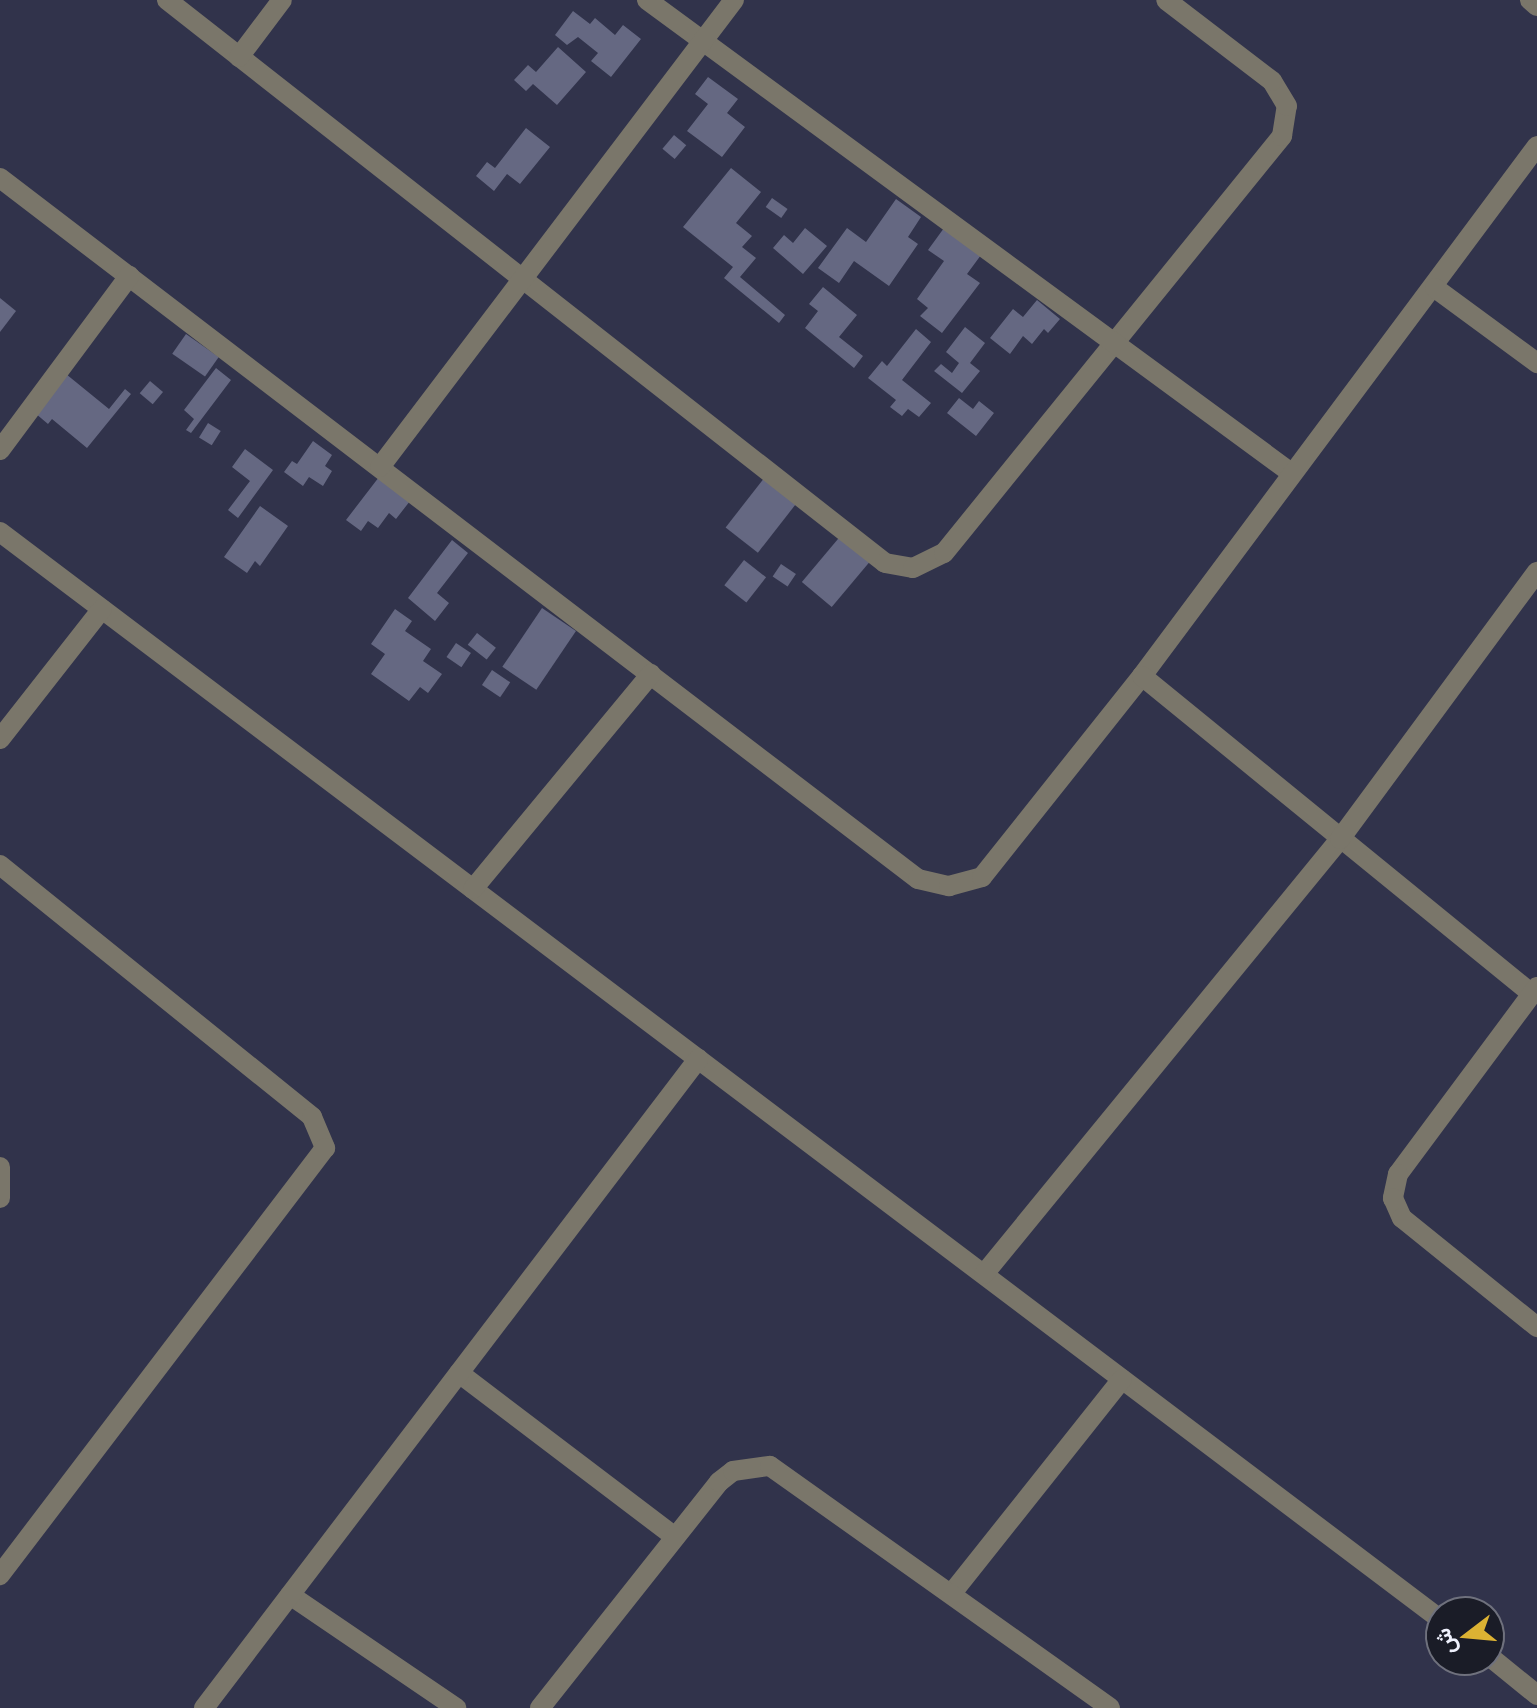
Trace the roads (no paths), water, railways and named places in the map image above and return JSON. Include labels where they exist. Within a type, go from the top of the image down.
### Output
[{"type":"street","points":[[167,0],[885,563],[913,568],[944,553],[1282,136],[1287,106],[1272,81],[1166,0]]},
{"type":"street","points":[[239,57],[282,0]]},
{"type":"street","points":[[647,0],[1290,472]]},
{"type":"street","points":[[380,467],[734,0]]},
{"type":"street","points":[[1530,0],[1537,6]]},
{"type":"street","points":[[0,178],[918,879],[949,886],[982,877],[1142,676],[1290,472],[1435,288],[1537,146]]},
{"type":"street","points":[[0,450],[129,276]]},
{"type":"street","points":[[1435,288],[1537,363]]},
{"type":"street","points":[[0,532],[1425,1608]]},
{"type":"street","points":[[984,1274],[1340,839],[1537,572]]},
{"type":"street","points":[[0,739],[102,609]]},
{"type":"street","points":[[473,889],[651,674]]},
{"type":"street","points":[[1142,676],[1340,839],[1534,990],[1398,1174],[1393,1198],[1402,1218],[1537,1327]]},
{"type":"street","points":[[0,865],[312,1117],[325,1148],[0,1575]]},
{"type":"street","points":[[204,1708],[698,1059]]},
{"type":"street","points":[[0,1167],[0,1198]]},
{"type":"street","points":[[459,1373],[675,1537]]},
{"type":"street","points":[[952,1593],[1122,1379]]},
{"type":"street","points":[[540,1708],[675,1537],[733,1471],[770,1466],[1110,1708]]},
{"type":"street","points":[[290,1595],[456,1708]]},
{"type":"street","points":[[1505,1669],[1537,1694],[1525,1708]]}]
